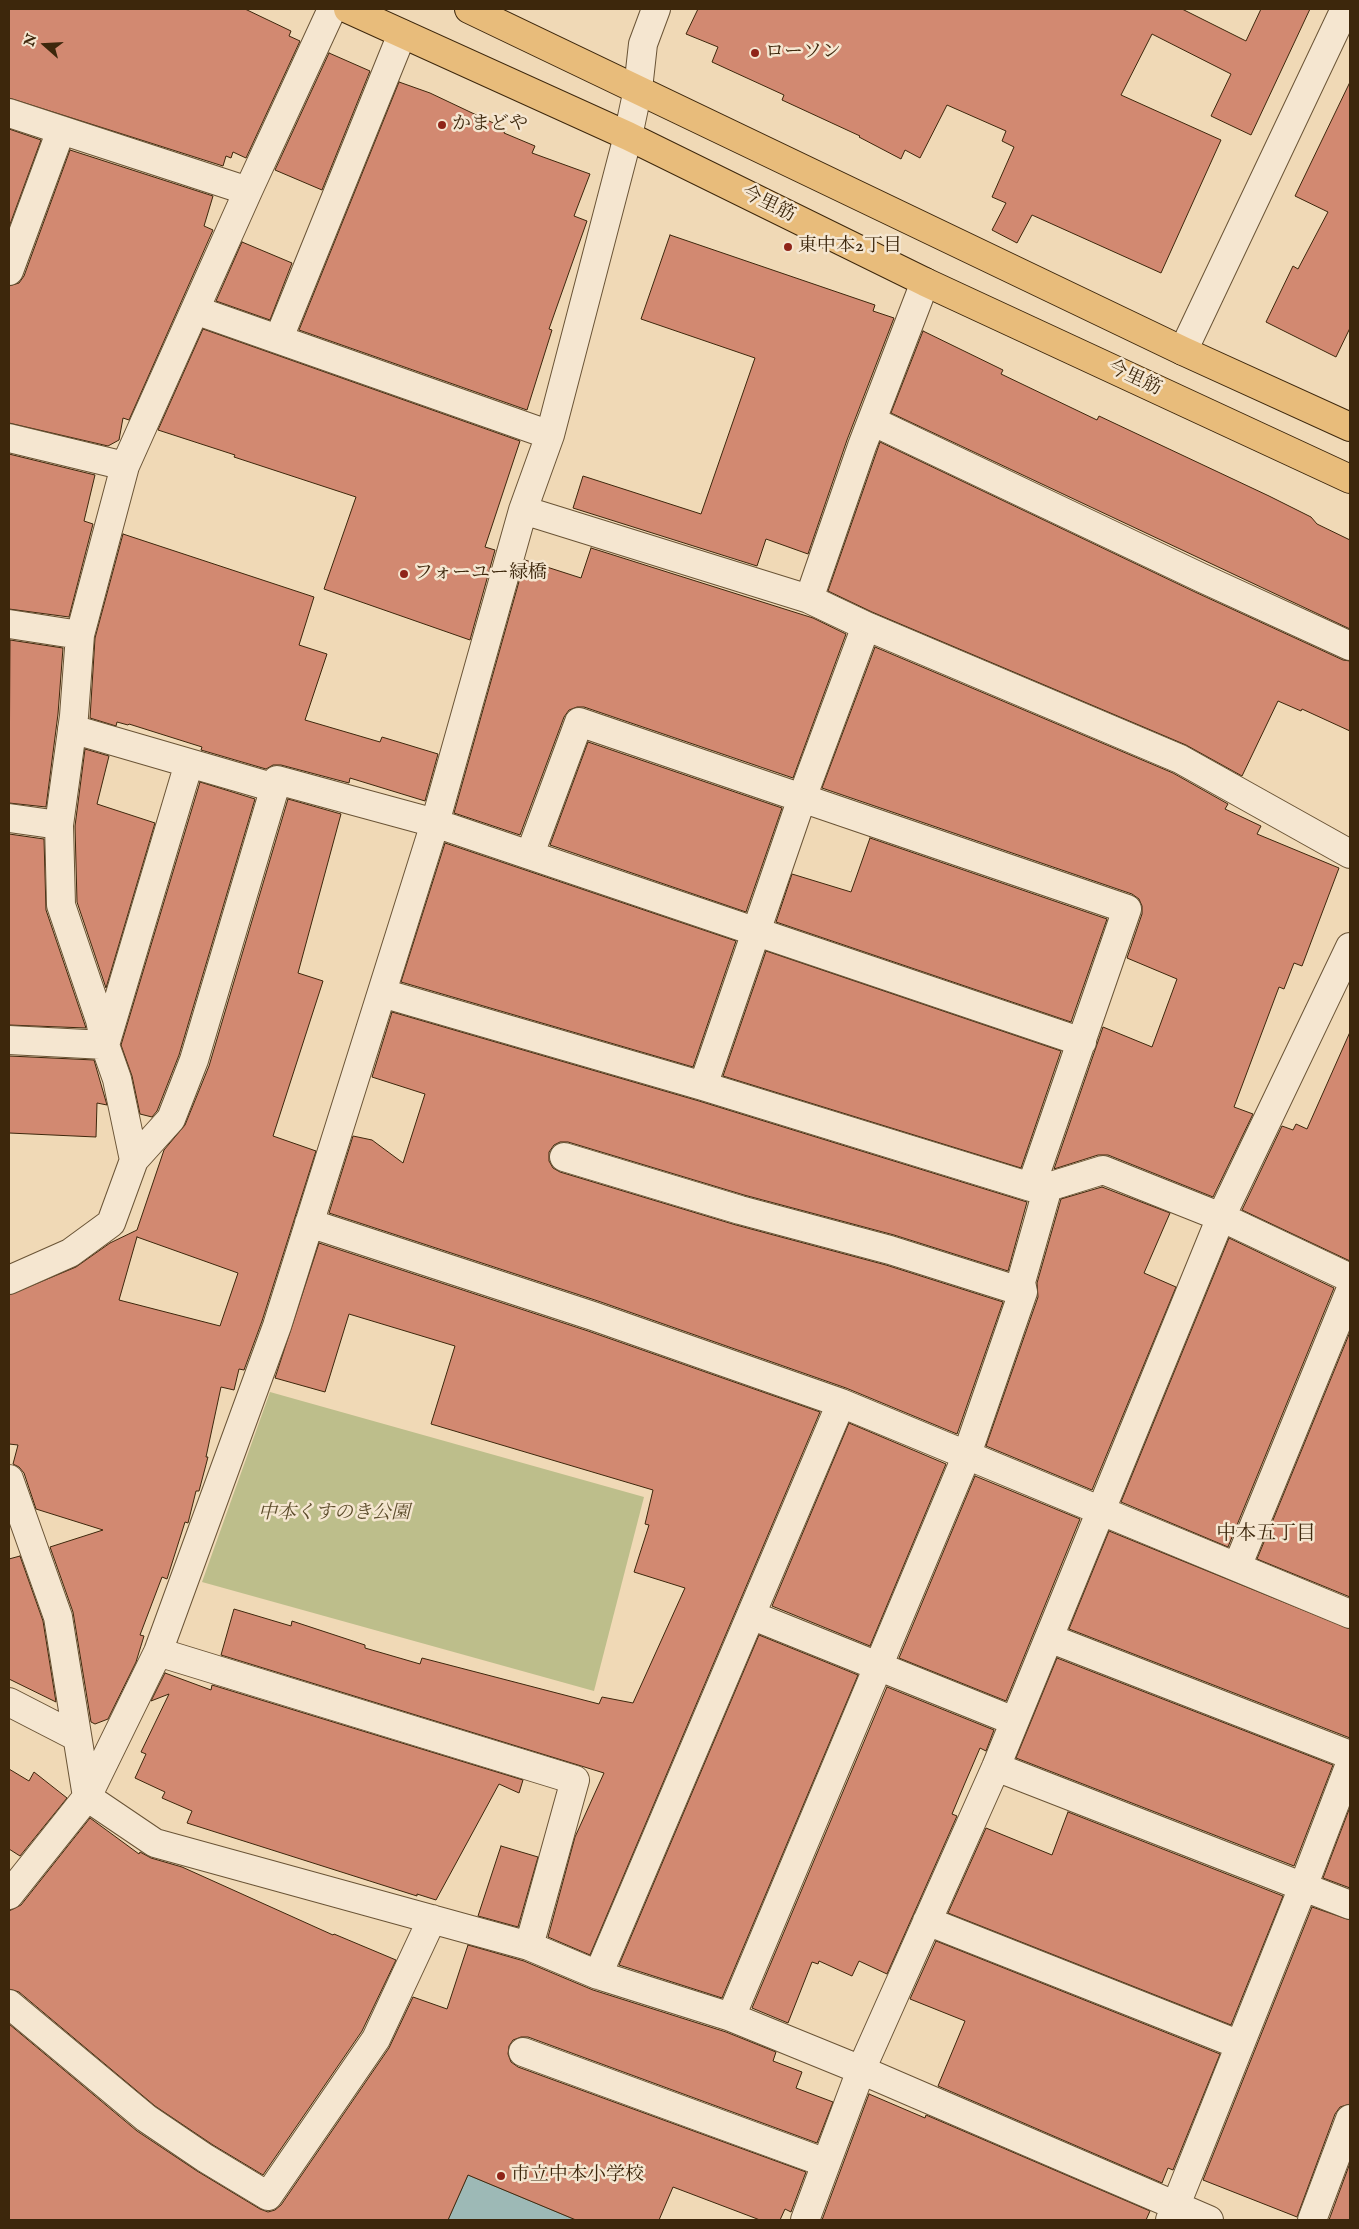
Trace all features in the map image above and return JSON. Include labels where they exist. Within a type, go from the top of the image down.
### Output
[{"type":"main road","name":"今里筋","points":[[348,9],[628,136],[925,282],[1350,479]]},
{"type":"main road","points":[[469,9],[1183,351],[1350,427]]},
{"type":"street","points":[[134,1160],[117,1079],[105,1045],[100,1020],[61,905],[59,825],[72,729],[80,635],[125,466],[332,9]]},
{"type":"street","points":[[9,1895],[87,1797],[158,1652],[277,1326],[435,823],[523,510],[550,435],[628,136],[638,89],[643,44],[656,9]]},
{"type":"street","points":[[1183,351],[1345,9]]},
{"type":"street","points":[[280,338],[402,34]]},
{"type":"street","points":[[9,113],[248,191]]},
{"type":"street","points":[[9,271],[61,130]]},
{"type":"street","points":[[809,599],[872,421],[925,282]]},
{"type":"street","points":[[195,310],[280,338],[550,435]]},
{"type":"street","points":[[872,421],[1202,578],[1350,646]]},
{"type":"street","points":[[9,438],[125,466]]},
{"type":"street","points":[[523,510],[809,599],[866,626],[1180,759],[1350,854]]},
{"type":"street","points":[[9,624],[80,635]]},
{"type":"street","points":[[703,1086],[802,798],[866,626]]},
{"type":"street","points":[[530,854],[579,722],[1127,909],[1082,1042],[1040,1187],[1021,1282],[1023,1292],[966,1456],[731,2016]]},
{"type":"street","points":[[72,729],[275,788]]},
{"type":"street","points":[[105,1045],[189,763]]},
{"type":"street","points":[[9,1280],[70,1252],[111,1223],[134,1160],[171,1119],[194,1060],[277,780],[435,823],[1082,1042]]},
{"type":"street","points":[[9,818],[59,825]]},
{"type":"street","points":[[805,2220],[861,2070],[996,1767],[1102,1512],[1221,1217],[1350,947]]},
{"type":"street","points":[[382,993],[703,1086],[1040,1187],[1103,1170],[1221,1217],[1350,1278]]},
{"type":"street","points":[[9,1040],[105,1045]]},
{"type":"street","points":[[564,1157],[740,1210],[890,1250],[1023,1292]]},
{"type":"street","points":[[310,1222],[593,1316],[841,1403],[1350,1614]]},
{"type":"street","points":[[1237,1567],[1350,1291]]},
{"type":"street","points":[[598,1975],[841,1403]]},
{"type":"street","points":[[9,1479],[58,1617],[87,1797],[155,1843],[529,1946],[598,1975],[731,2016],[861,2070],[1173,2214],[1209,2220]]},
{"type":"street","points":[[751,1615],[1014,1721]]},
{"type":"street","points":[[1049,1638],[1350,1755]]},
{"type":"street","points":[[158,1652],[574,1780],[529,1946]]},
{"type":"street","points":[[9,1702],[77,1737]]},
{"type":"street","points":[[1173,2214],[1350,1764]]},
{"type":"street","points":[[996,1767],[1350,1905]]},
{"type":"street","points":[[9,2004],[146,2118],[205,2158],[268,2196],[376,2039],[432,1919]]},
{"type":"street","points":[[927,1921],[1240,2044]]},
{"type":"street","points":[[523,2052],[826,2163]]},
{"type":"street","points":[[1312,2220],[1350,2119]]},
{"type":"green space","name":"中本くすのき公園","points":[[270,1392],[644,1497],[594,1691],[202,1582]]},
{"type":"water","points":[[468,2175],[576,2220],[448,2220]]},
{"type":"building","points":[[9,9],[245,9],[291,31],[289,36],[300,41],[246,158],[233,152],[231,158],[226,156],[223,166],[9,98]]},
{"type":"building","points":[[698,9],[1182,9],[1246,41],[1261,9],[1310,9],[1251,135],[1211,116],[1231,74],[1152,34],[1121,95],[1221,140],[1161,273],[1032,215],[1017,243],[992,230],[1006,203],[992,197],[1014,147],[1002,141],[1006,131],[947,105],[920,158],[905,150],[901,159],[860,136],[782,100],[784,95],[712,62],[718,47],[686,34]]},
{"type":"building","points":[[329,53],[370,71],[322,190],[275,170]]},
{"type":"building","points":[[399,82],[430,93],[506,129],[504,133],[535,146],[532,153],[590,174],[574,216],[587,221],[549,329],[552,330],[527,410],[299,330]]},
{"type":"building","points":[[1350,82],[1350,328],[1336,357],[1266,322],[1293,266],[1298,269],[1328,212],[1295,196]]},
{"type":"building","points":[[9,129],[41,140],[9,227]]},
{"type":"building","points":[[70,150],[213,196],[204,226],[213,230],[129,420],[123,418],[119,440],[108,446],[9,423],[9,286],[19,283],[24,276]]},
{"type":"building","points":[[670,235],[875,305],[873,311],[894,318],[847,440],[808,554],[766,539],[757,566],[573,508],[583,476],[701,514],[755,358],[641,319]]},
{"type":"building","points":[[242,242],[292,263],[270,320],[216,301]]},
{"type":"building","points":[[203,329],[520,441],[485,547],[495,550],[470,640],[324,589],[356,497],[158,430]]},
{"type":"building","points":[[923,331],[1003,370],[1001,374],[1097,420],[1099,416],[1269,496],[1311,517],[1317,524],[1350,540],[1350,629],[891,413]]},
{"type":"building","points":[[880,442],[1195,592],[1343,660],[1350,661],[1350,731],[1302,709],[1301,711],[1278,701],[1242,776],[1186,745],[872,612],[828,591]]},
{"type":"building","points":[[9,454],[95,475],[84,521],[93,524],[69,617],[9,609]]},
{"type":"building","points":[[123,534],[314,597],[299,645],[327,654],[305,720],[380,742],[382,737],[438,754],[425,801],[350,778],[349,783],[281,765],[273,765],[266,769],[201,750],[202,747],[129,724],[117,722],[116,726],[90,718],[95,638]]},
{"type":"building","points":[[591,548],[813,618],[846,634],[793,778],[584,707],[577,707],[569,710],[564,717],[520,835],[454,813],[525,560],[581,578]]},
{"type":"building","points":[[10,640],[63,648],[58,714],[46,807],[9,803]]},
{"type":"building","points":[[875,647],[1173,773],[1228,804],[1225,809],[1261,826],[1257,834],[1339,868],[1302,966],[1294,963],[1284,989],[1279,987],[1234,1107],[1253,1114],[1213,1197],[1108,1155],[1098,1155],[1054,1169],[1103,1027],[1152,1047],[1177,979],[1127,958],[1142,914],[1142,906],[1139,899],[1132,894],[822,788]]},
{"type":"building","points":[[588,742],[782,808],[746,912],[550,845]]},
{"type":"building","points":[[85,749],[109,756],[97,804],[155,823],[106,988],[77,902],[75,826]]},
{"type":"building","points":[[200,782],[255,799],[179,1055],[157,1111],[152,1117],[140,1114],[132,1076],[121,1045]]},
{"type":"building","points":[[288,799],[341,814],[298,973],[323,981],[273,1136],[316,1151],[262,1321],[244,1370],[239,1369],[234,1390],[221,1387],[206,1457],[208,1457],[199,1491],[196,1491],[188,1523],[185,1522],[167,1579],[162,1577],[140,1635],[144,1636],[136,1662],[108,1719],[95,1724],[91,1722],[73,1612],[50,1547],[103,1530],[36,1509],[24,1473],[13,1464],[18,1445],[9,1444],[9,1295],[76,1267],[110,1243],[137,1230],[164,1150],[185,1125],[209,1066]],"holes":[[[137,1237],[238,1273],[220,1326],[119,1300]]]},
{"type":"building","points":[[9,834],[44,839],[46,910],[86,1028],[9,1025]]},
{"type":"building","points":[[870,838],[1107,919],[1071,1022],[776,922],[792,874],[851,892]]},
{"type":"building","points":[[445,843],[736,941],[693,1067],[401,982]]},
{"type":"building","points":[[766,951],[1061,1051],[1021,1168],[723,1076]]},
{"type":"building","points":[[392,1012],[699,1101],[1027,1202],[1008,1271],[894,1235],[744,1195],[568,1142],[560,1142],[554,1145],[549,1152],[549,1161],[553,1168],[560,1172],[736,1225],[886,1265],[1003,1302],[957,1434],[846,1388],[598,1301],[329,1213],[353,1136],[372,1140],[403,1163],[425,1094],[372,1077]]},
{"type":"building","points":[[1350,1032],[1350,1261],[1242,1210],[1282,1126],[1293,1130],[1296,1124],[1307,1129]]},
{"type":"building","points":[[9,1056],[94,1060],[107,1105],[97,1103],[96,1137],[9,1133]]},
{"type":"building","points":[[1102,1187],[1170,1213],[1144,1273],[1176,1287],[1092,1490],[986,1446],[1038,1297],[1037,1283],[1061,1199]]},
{"type":"building","points":[[1229,1238],[1334,1288],[1228,1547],[1121,1502]]},
{"type":"building","points":[[319,1243],[588,1331],[820,1412],[590,1955],[548,1937],[575,1837],[604,1773],[221,1655],[234,1609],[291,1626],[292,1621],[365,1645],[365,1648],[420,1664],[422,1658],[599,1704],[602,1697],[633,1703],[685,1588],[634,1572],[649,1525],[645,1524],[653,1490],[431,1424],[455,1346],[349,1314],[325,1392],[275,1378]]},
{"type":"building","points":[[1350,1332],[1350,1597],[1257,1559]]},
{"type":"building","points":[[849,1423],[946,1464],[870,1646],[772,1606]]},
{"type":"building","points":[[975,1476],[1080,1519],[1006,1701],[899,1658]]},
{"type":"building","points":[[1109,1531],[1350,1629],[1350,1738],[1069,1629]]},
{"type":"building","points":[[20,1556],[43,1621],[56,1702],[9,1679],[9,1559]]},
{"type":"building","points":[[759,1635],[858,1675],[722,1998],[619,1965]]},
{"type":"building","points":[[1057,1658],[1333,1765],[1294,1866],[1016,1758]]},
{"type":"building","points":[[165,1673],[211,1690],[212,1685],[523,1780],[519,1793],[499,1784],[436,1900],[417,1894],[417,1896],[187,1823],[192,1811],[162,1798],[165,1792],[135,1778],[146,1754],[141,1752],[169,1694],[151,1701]]},
{"type":"building","points":[[887,1687],[994,1730],[986,1751],[980,1748],[952,1814],[957,1816],[887,1974],[859,1961],[852,1976],[819,1961],[818,1964],[812,1962],[788,2023],[752,2008]]},
{"type":"building","points":[[9,1769],[29,1781],[34,1772],[67,1798],[20,1856],[9,1849]]},
{"type":"building","points":[[1350,1807],[1350,1888],[1323,1878]]},
{"type":"building","points":[[1068,1812],[1283,1896],[1231,2025],[948,1913],[986,1828],[1052,1855]]},
{"type":"building","points":[[90,1818],[139,1854],[140,1852],[151,1858],[182,1867],[333,1935],[396,1960],[362,2031],[263,2175],[213,2145],[155,2106],[19,1992],[9,1989],[9,1911],[21,1905]]},
{"type":"building","points":[[501,1846],[538,1857],[518,1927],[478,1916]]},
{"type":"building","points":[[1312,1907],[1350,1920],[1350,2104],[1340,2107],[1335,2114],[1297,2217],[1203,2180]]},
{"type":"building","points":[[936,1941],[1220,2054],[1173,2170],[1168,2168],[1162,2183],[938,2086],[965,2021],[910,1999]]},
{"type":"building","points":[[468,1945],[524,1961],[593,1990],[726,2032],[776,2052],[773,2061],[802,2072],[796,2088],[833,2102],[817,2143],[528,2037],[513,2040],[509,2046],[508,2054],[511,2062],[518,2067],[806,2172],[791,2212],[785,2209],[780,2220],[760,2220],[673,2187],[659,2220],[576,2220],[468,2175],[448,2220],[9,2220],[9,2024],[137,2131],[197,2171],[268,2212],[275,2210],[281,2205],[389,2048],[413,1997],[447,2009]]},
{"type":"building","points":[[869,2094],[925,2118],[926,2115],[1150,2211],[1146,2220],[822,2220]]},
{"type":"building","points":[[1350,2163],[1350,2220],[1329,2220]]},
{"type":"place","name":"ローソン","points":[[755,53]]},
{"type":"place","name":"かまどや","points":[[442,125]]},
{"type":"place","name":"東中本2丁目","points":[[788,247]]},
{"type":"place","name":"フォーユー緑橋","points":[[404,574]]},
{"type":"place","name":"市立中本小学校","points":[[501,2176]]},
{"type":"district","name":"中本五丁目","points":[[1266,1535]]}]
